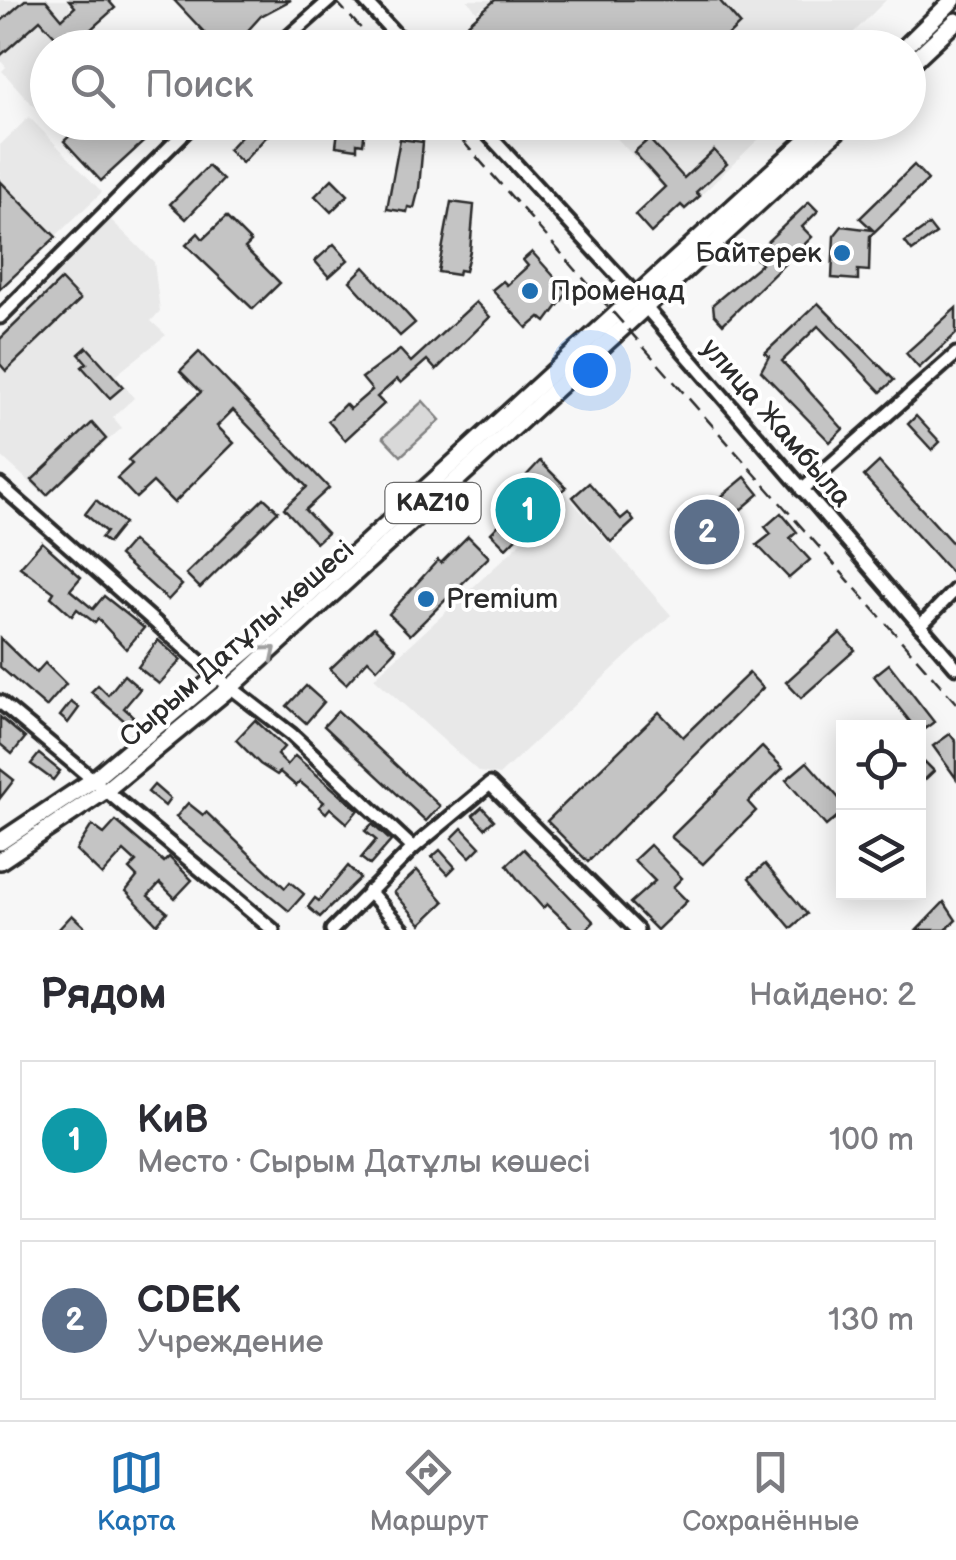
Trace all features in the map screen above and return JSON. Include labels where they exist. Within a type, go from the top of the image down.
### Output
[{"type":"highway","points":[[922,30],[953,0]]},
{"type":"highway","points":[[926,49],[956,21]]},
{"type":"highway","name":"Сырым Датұлы көшесі","points":[[0,861],[231,686],[640,304],[808,140]]},
{"type":"highway","name":"Сырым Датұлы көшесі","points":[[0,842],[100,785],[216,676],[827,140]]},
{"type":"street","points":[[296,30],[330,0]]},
{"type":"street","points":[[364,0],[392,30]]},
{"type":"street","points":[[0,317],[177,140]]},
{"type":"street","name":"улица Жамбыла","points":[[493,140],[956,667]]},
{"type":"street","points":[[802,490],[956,354]]},
{"type":"street","points":[[0,484],[216,676],[291,734],[413,848]]},
{"type":"street","points":[[920,626],[956,589]]},
{"type":"street","points":[[0,702],[273,930]]},
{"type":"street","points":[[332,930],[413,848],[490,784],[637,930]]},
{"type":"street","points":[[370,891],[404,930]]},
{"type":"shaded area","points":[[0,0],[69,0],[70,8],[93,30],[30,30],[30,102],[2,71],[6,67],[0,60]]},
{"type":"shaded area","points":[[467,0],[886,0],[856,30],[514,30],[484,6],[477,12]]},
{"type":"shaded area","points":[[29,117],[30,140],[51,140],[102,192],[0,289],[0,145]]},
{"type":"shaded area","points":[[618,140],[758,140],[684,212]]},
{"type":"shaded area","points":[[109,218],[154,262],[160,311],[151,321],[166,335],[116,375],[134,398],[113,417],[122,428],[45,496],[0,455],[0,336]]},
{"type":"shaded area","points":[[423,401],[440,420],[401,456],[383,437]]},
{"type":"shaded area","points":[[565,493],[671,615],[499,775],[479,772],[374,678],[509,554]]},
{"type":"building","points":[[25,0],[46,0],[62,19],[75,7],[69,0],[108,0],[115,8],[90,30],[49,30],[40,20],[0,56],[0,22]]},
{"type":"building","points":[[174,0],[291,0],[261,16],[248,30],[202,30]]},
{"type":"building","points":[[495,0],[719,0],[740,24],[734,30],[469,30],[465,26]]},
{"type":"building","points":[[65,140],[145,140],[101,181]]},
{"type":"building","points":[[237,140],[263,140],[242,163],[228,150]]},
{"type":"building","points":[[337,140],[364,140],[363,144],[357,143],[357,149],[336,146]]},
{"type":"building","points":[[400,140],[423,142],[414,208],[408,207],[407,212],[387,209]]},
{"type":"building","points":[[650,140],[684,178],[714,150],[727,164],[696,192],[700,196],[685,209],[681,205],[651,233],[635,215],[665,187],[634,152]]},
{"type":"building","points":[[914,165],[928,180],[870,236],[869,271],[858,270],[858,280],[832,278],[834,236],[842,226],[873,230],[860,218]]},
{"type":"building","points":[[208,166],[223,180],[186,219],[170,204]]},
{"type":"building","points":[[332,179],[348,195],[331,212],[315,196]]},
{"type":"building","points":[[0,181],[56,237],[0,289]]},
{"type":"building","points":[[451,202],[474,205],[470,251],[465,271],[459,270],[458,275],[438,272]]},
{"type":"building","points":[[809,202],[818,211],[802,227],[812,237],[723,324],[714,314],[713,304],[761,264],[753,255]]},
{"type":"building","points":[[226,217],[251,242],[245,248],[280,283],[253,309],[186,245],[198,233],[203,239]]},
{"type":"building","points":[[929,225],[936,234],[912,251],[905,242]]},
{"type":"building","points":[[334,244],[348,260],[329,277],[315,261]]},
{"type":"building","name":"Променад","points":[[532,252],[568,292],[546,322],[540,317],[527,328],[492,290],[503,281],[507,285],[528,266],[523,260]]},
{"type":"building","points":[[364,267],[415,323],[400,336],[350,281]]},
{"type":"building","points":[[61,280],[80,300],[6,371],[0,364],[0,339]]},
{"type":"building","points":[[476,302],[490,317],[436,370],[427,360],[401,383],[397,379],[377,397],[384,404],[345,440],[328,421],[345,404],[350,409],[372,390],[362,378],[400,350],[411,362]]},
{"type":"building","points":[[818,303],[894,380],[881,392],[818,326],[782,361],[843,429],[830,442],[761,371],[769,356],[765,353]]},
{"type":"building","points":[[956,308],[956,334],[919,368],[906,353]]},
{"type":"building","points":[[87,347],[123,387],[110,398],[82,367],[87,363],[79,354]]},
{"type":"building","points":[[199,352],[329,488],[305,510],[327,533],[316,543],[284,508],[307,487],[233,410],[217,426],[234,443],[174,503],[153,482],[136,498],[117,478],[132,464],[128,460],[201,392],[180,371]]},
{"type":"building","points":[[916,416],[940,442],[932,450],[908,424]]},
{"type":"building","points":[[92,423],[106,439],[47,495],[32,480]]},
{"type":"building","points":[[540,461],[566,487],[506,548],[491,533],[537,485],[527,475]]},
{"type":"building","points":[[879,462],[956,547],[956,578],[864,476]]},
{"type":"building","points":[[745,477],[759,494],[731,518],[716,501]]},
{"type":"building","points":[[589,483],[621,519],[628,513],[634,521],[611,542],[573,497]]},
{"type":"building","points":[[264,498],[278,511],[200,588],[186,574]]},
{"type":"building","points":[[96,500],[124,523],[108,543],[101,538],[106,532],[85,514]]},
{"type":"building","points":[[781,513],[797,532],[790,538],[810,560],[789,578],[757,545],[771,534],[765,527]]},
{"type":"building","points":[[701,515],[717,532],[699,549],[684,532]]},
{"type":"building","name":"Premium","points":[[468,536],[489,557],[410,635],[389,614],[438,560],[441,563]]},
{"type":"building","points":[[132,541],[182,585],[168,600],[119,556]]},
{"type":"building","points":[[42,542],[81,577],[70,590],[93,609],[104,596],[144,628],[126,649],[98,619],[95,623],[77,609],[72,616],[51,597],[54,592],[20,567]]},
{"type":"building","points":[[374,627],[396,649],[377,669],[368,660],[346,684],[330,669]]},
{"type":"building","points":[[840,633],[855,650],[801,698],[786,682]]},
{"type":"building","points":[[0,638],[36,673],[45,663],[66,684],[46,707],[0,667]]},
{"type":"building","points":[[158,640],[181,660],[159,684],[138,667]]},
{"type":"building","points":[[889,664],[934,722],[926,728],[926,720],[909,720],[874,676]]},
{"type":"building","points":[[749,673],[763,688],[588,862],[547,821],[659,712],[683,737]]},
{"type":"building","points":[[124,675],[140,689],[124,708],[133,716],[127,723],[91,692],[98,685],[108,695]]},
{"type":"building","points":[[306,686],[324,702],[306,723],[287,706]]},
{"type":"building","points":[[71,702],[79,708],[68,723],[60,716]]},
{"type":"building","points":[[338,711],[440,806],[426,821],[324,726]]},
{"type":"building","points":[[0,717],[25,738],[12,754],[0,744]]},
{"type":"building","points":[[255,720],[284,747],[277,755],[287,765],[295,756],[358,810],[347,823],[330,808],[326,813],[319,807],[324,802],[300,782],[296,786],[280,772],[277,775],[260,764],[236,740]]},
{"type":"building","points":[[950,734],[956,742],[956,778],[933,746]]},
{"type":"building","points":[[762,747],[783,768],[748,802],[756,811],[703,864],[671,837]]},
{"type":"building","points":[[39,754],[60,771],[53,780],[31,764]]},
{"type":"building","points":[[807,762],[836,795],[836,818],[826,826],[786,780]]},
{"type":"building","points":[[0,769],[14,780],[0,798]]},
{"type":"building","points":[[154,785],[170,799],[165,806],[148,792]]},
{"type":"building","points":[[188,803],[203,815],[206,812],[285,888],[290,882],[304,894],[289,911],[176,817]]},
{"type":"building","points":[[482,807],[494,820],[485,828],[473,815]]},
{"type":"building","points":[[116,821],[164,862],[169,857],[192,880],[175,898],[160,883],[148,896],[167,912],[157,924],[126,891],[137,877],[129,869],[136,862],[124,851],[102,875],[76,850],[92,825],[104,834]]},
{"type":"building","points":[[372,824],[391,841],[370,865],[361,858],[376,840],[365,831]]},
{"type":"building","points":[[462,828],[480,847],[470,857],[452,838]]},
{"type":"building","points":[[650,845],[682,878],[673,887],[687,901],[657,930],[630,903],[655,881],[634,860]]},
{"type":"building","points":[[524,849],[594,922],[586,930],[574,930],[547,904],[543,908],[519,881],[507,865]]},
{"type":"building","points":[[440,850],[455,867],[448,874],[432,857]]},
{"type":"building","points":[[765,864],[807,914],[791,928],[749,878]]},
{"type":"building","points":[[348,866],[360,878],[320,917],[308,907],[315,898],[319,901]]},
{"type":"building","points":[[417,870],[444,902],[421,924],[394,892]]},
{"type":"building","points":[[944,902],[956,920],[946,930],[917,930]]},
{"type":"building","points":[[72,915],[88,930],[58,930]]},
{"type":"railway","points":[[335,0],[362,30]]},
{"type":"railway","points":[[462,140],[956,703]]},
{"type":"place","name":"Байтерек","points":[[842,253]]},
{"type":"place","name":"Променад","points":[[530,291]]},
{"type":"place","name":"КиВ","points":[[528,510]]},
{"type":"place","name":"CDEK","points":[[707,532]]},
{"type":"place","name":"Premium","points":[[426,599]]}]
